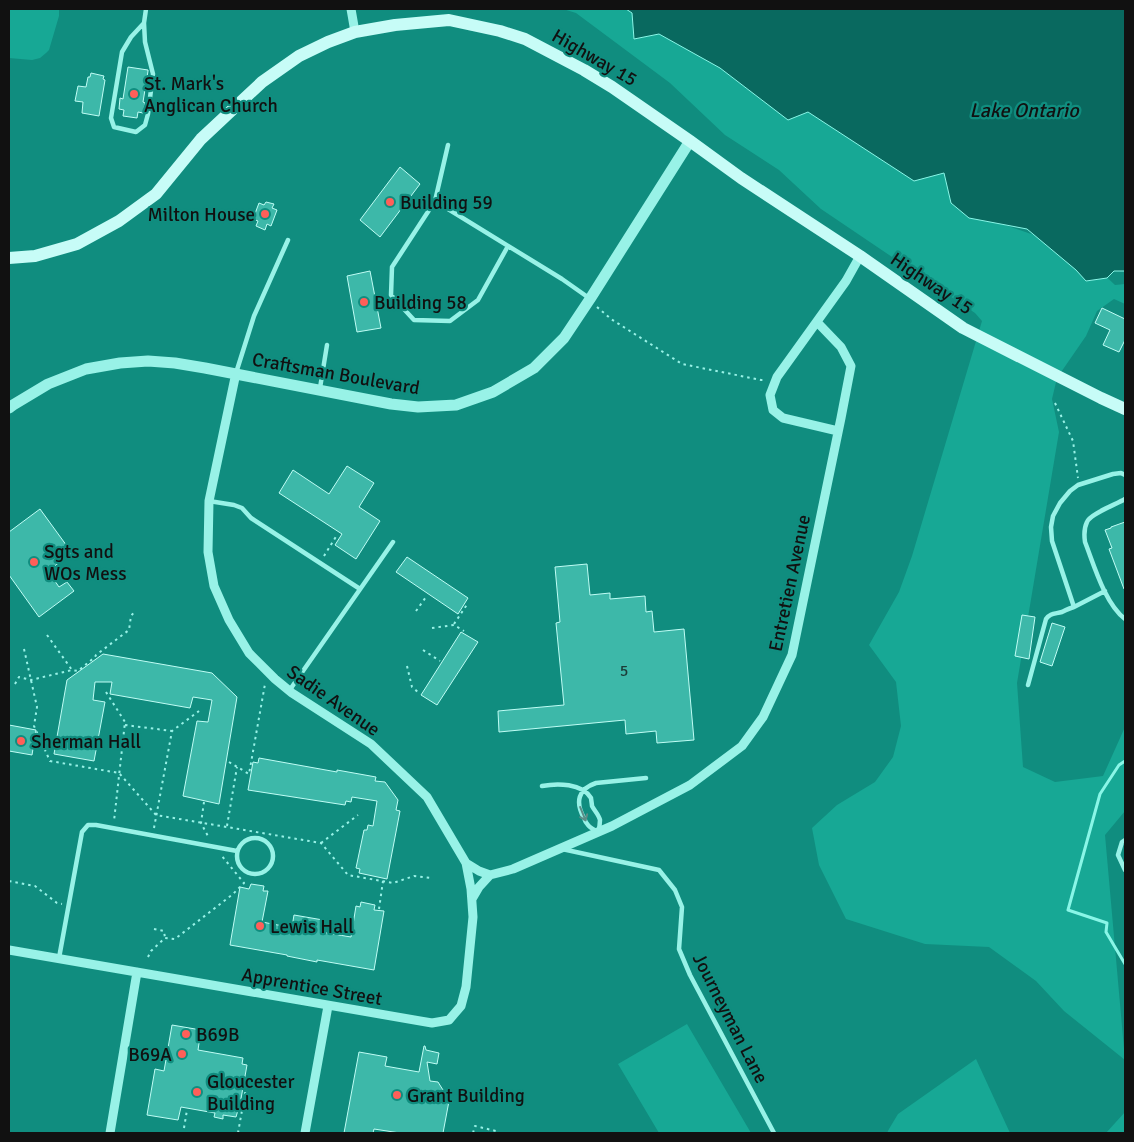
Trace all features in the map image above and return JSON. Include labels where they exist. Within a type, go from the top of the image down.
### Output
[{"type":"main road","name":"Highway 15","points":[[9,258],[35,256],[77,244],[119,221],[156,194],[201,139],[262,82],[299,56],[355,32],[395,25],[449,20],[500,31],[525,39],[584,70],[612,87],[741,178],[860,256],[963,328],[1125,409]]},
{"type":"street","points":[[351,9],[355,32]]},
{"type":"street","name":"Craftsman Boulevard","points":[[9,408],[48,384],[86,370],[120,363],[148,361],[175,363],[236,373],[391,404],[418,407],[456,405],[493,392],[534,368],[564,338],[594,303],[690,141]]},
{"type":"street","points":[[838,431],[783,418],[773,410],[770,395],[777,377],[846,281],[860,256]]},
{"type":"street","name":"Entretien Avenue","points":[[490,875],[513,870],[612,826],[690,785],[742,746],[763,717],[792,655],[851,366],[841,347],[817,322]]},
{"type":"street","name":"Sadie Avenue","points":[[236,373],[209,501],[208,552],[214,586],[229,620],[250,653],[289,691],[371,744],[427,797],[466,863]]},
{"type":"street","points":[[466,863],[490,875],[472,899]]},
{"type":"street","name":"Apprentice Street","points":[[9,950],[432,1024],[449,1020],[461,1006],[466,987],[473,917],[471,889],[466,863]]},
{"type":"street","points":[[110,1133],[137,972]]},
{"type":"street","points":[[305,1133],[328,1006]]},
{"type":"lane","points":[[144,23],[131,36],[122,52],[111,118],[114,127],[136,132],[145,124],[153,74],[145,42],[144,23],[146,9]]},
{"type":"lane","points":[[448,145],[435,201],[392,267],[391,295],[414,320],[450,321],[478,300],[508,246]]},
{"type":"lane","points":[[435,201],[562,280],[594,303]]},
{"type":"lane","points":[[236,373],[254,316],[288,240]]},
{"type":"lane","points":[[319,390],[327,345]]},
{"type":"lane","points":[[1074,606],[1052,541],[1050,527],[1053,516],[1060,503],[1078,485],[1113,474],[1125,474]]},
{"type":"lane","points":[[1125,499],[1090,518],[1084,531],[1085,542],[1105,591],[1113,606],[1125,618]]},
{"type":"lane","points":[[209,501],[242,508],[251,518],[360,589]]},
{"type":"lane","points":[[289,691],[393,542]]},
{"type":"lane","points":[[1028,685],[1048,616],[1060,613],[1105,591]]},
{"type":"lane","points":[[542,786],[562,784],[583,790],[591,798],[592,805],[600,820],[598,832],[588,826],[580,811],[578,800],[583,790],[596,782],[646,778]]},
{"type":"lane","points":[[59,958],[82,832],[88,825],[113,828],[237,852]]},
{"type":"lane","points":[[254,837],[269,843],[273,850],[274,858],[266,871],[252,874],[245,872],[239,866],[237,852],[243,842],[248,838],[254,837]]},
{"type":"lane","points":[[1125,840],[1122,842],[1118,855],[1125,870]]},
{"type":"lane","name":"Journeyman Lane","points":[[561,848],[659,870],[675,890],[682,908],[679,949],[690,976],[774,1133]]},
{"type":"path","points":[[594,303],[611,319],[682,364],[761,380],[777,377]]},
{"type":"path","points":[[1055,403],[1073,441],[1078,485]]},
{"type":"path","points":[[320,562],[337,535]]},
{"type":"path","points":[[416,611],[426,597]]},
{"type":"path","points":[[454,625],[468,603]]},
{"type":"path","points":[[14,684],[19,677],[31,680],[72,670],[78,671],[129,630],[131,616],[135,612]]},
{"type":"path","points":[[432,628],[454,625],[464,631]]},
{"type":"path","points":[[47,635],[72,670]]},
{"type":"path","points":[[24,650],[37,707],[34,726],[50,761],[119,773],[156,815],[321,843],[348,875],[393,883],[414,876],[432,878]]},
{"type":"path","points":[[423,650],[440,661]]},
{"type":"path","points":[[406,666],[412,687],[419,693]]},
{"type":"path","points":[[228,762],[249,774],[268,672]]},
{"type":"path","points":[[106,692],[125,722],[113,828]]},
{"type":"path","points":[[152,836],[172,731],[199,711]]},
{"type":"path","points":[[125,725],[172,731]]},
{"type":"path","points":[[227,827],[237,767]]},
{"type":"path","points":[[148,957],[151,951],[165,938],[174,938],[233,894],[244,883],[211,847],[210,840],[201,823],[204,802]]},
{"type":"path","points":[[321,843],[358,815]]},
{"type":"path","points":[[9,881],[35,886],[57,903],[69,905]]},
{"type":"path","points":[[379,909],[383,881]]},
{"type":"path","points":[[154,928],[164,931],[165,938]]},
{"type":"path","points":[[238,1133],[247,1082]]},
{"type":"path","points":[[184,1128],[187,1110]]},
{"type":"path","points":[[474,1133],[475,1126],[496,1130]]},
{"type":"green space","points":[[9,9],[59,9],[59,16],[49,50],[40,58],[32,60],[9,58]]},
{"type":"green space","points":[[563,9],[649,9],[906,157],[957,180],[988,219],[1057,243],[1098,269],[1115,285],[1125,284],[1125,304],[1114,299],[1097,311],[1086,336],[1057,378],[1052,399],[1059,432],[1017,683],[1023,767],[1055,782],[1103,776],[1125,727],[1125,811],[1105,835],[1125,1060],[1064,1011],[1036,981],[989,947],[925,944],[846,919],[819,865],[812,828],[837,805],[875,782],[893,757],[901,726],[896,682],[869,645],[899,592],[912,556],[982,321],[975,313],[821,209],[779,170],[725,135],[670,83],[576,13]]},
{"type":"green space","points":[[687,1024],[751,1133],[659,1133],[618,1064]]},
{"type":"green space","points":[[976,1059],[1010,1133],[887,1133],[898,1114]]},
{"type":"green space","points":[[1125,1112],[1125,1133],[1106,1133]]},
{"type":"water","name":"Lake Ontario","points":[[626,9],[1125,9],[1125,271],[1114,271],[1107,278],[1086,281],[1076,270],[1027,229],[969,218],[951,203],[944,173],[914,181],[808,112],[788,120],[720,68],[659,34],[634,39],[632,13]]},
{"type":"building","points":[[128,67],[148,70],[143,113],[138,112],[137,118],[123,116],[124,110],[119,109],[120,98],[123,99]]},
{"type":"building","points":[[91,73],[104,76],[103,79],[105,80],[99,116],[82,113],[83,102],[75,101],[78,86],[86,87]]},
{"type":"building","name":"Building 59","points":[[400,167],[420,184],[380,237],[360,220]]},
{"type":"building","name":"Milton House","points":[[266,202],[274,204],[272,208],[277,210],[271,226],[267,224],[265,230],[256,226],[258,221],[253,219],[259,203],[264,205]]},
{"type":"building","name":"Building 58","points":[[370,271],[381,328],[357,332],[347,276]]},
{"type":"building","points":[[1102,308],[1125,319],[1125,340],[1119,352],[1103,345],[1110,330],[1095,323]]},
{"type":"building","points":[[347,466],[374,483],[359,507],[380,521],[356,559],[335,545],[342,534],[279,493],[293,470],[329,494]]},
{"type":"building","name":"Sgts and WOs Mess","points":[[40,509],[72,553],[48,571],[59,587],[67,582],[74,591],[39,617],[9,575],[9,532]]},
{"type":"building","points":[[1125,522],[1124,589],[1109,549],[1112,548],[1105,530]]},
{"type":"building","points":[[407,557],[468,598],[458,614],[396,572]]},
{"type":"building","points":[[587,564],[590,595],[610,593],[610,599],[645,596],[646,612],[652,611],[654,632],[684,629],[694,740],[657,743],[656,731],[626,734],[625,720],[499,732],[498,711],[564,705],[556,623],[560,622],[555,567]]},
{"type":"building","points":[[1022,615],[1035,617],[1029,659],[1015,656]]},
{"type":"building","points":[[1052,623],[1065,627],[1052,666],[1040,662]]},
{"type":"building","points":[[461,632],[478,642],[437,705],[421,695]]},
{"type":"building","points":[[103,654],[212,673],[237,697],[219,804],[183,796],[197,721],[208,722],[212,700],[193,697],[190,708],[110,694],[112,682],[95,682],[93,700],[105,702],[94,761],[54,754],[67,680]]},
{"type":"building","name":"Sherman Hall","points":[[9,725],[36,730],[32,755],[9,751]]},
{"type":"building","points":[[259,758],[376,777],[375,781],[385,782],[398,800],[396,810],[400,811],[387,879],[359,873],[360,869],[356,868],[364,830],[367,830],[368,825],[373,826],[377,801],[352,797],[351,802],[346,801],[345,805],[248,790],[253,762],[258,763]]},
{"type":"building","name":"Lewis Hall","points":[[251,884],[264,886],[263,891],[268,891],[262,922],[292,927],[294,915],[323,920],[321,932],[351,937],[356,906],[360,907],[361,902],[375,905],[374,910],[384,911],[374,970],[317,960],[317,962],[230,945],[240,887],[249,889]]},
{"type":"building","name":"Gloucester Building","points":[[172,1025],[201,1030],[198,1050],[243,1058],[242,1064],[247,1065],[236,1117],[223,1115],[223,1119],[214,1117],[215,1113],[181,1107],[178,1120],[147,1115],[155,1069],[164,1071]]},
{"type":"building","name":"Grant Building","points":[[424,1046],[426,1050],[439,1053],[437,1064],[427,1062],[430,1081],[438,1082],[443,1090],[442,1099],[449,1101],[443,1133],[400,1133],[374,1129],[373,1133],[344,1133],[359,1052],[387,1057],[385,1066],[419,1072]]},
{"type":"waterway","points":[[1125,761],[1119,765],[1100,794],[1068,910],[1107,923],[1106,932],[1125,964]]},
{"type":"place","name":"St. Mark's Anglican Church","points":[[134,94]]},
{"type":"place","name":"Building 59","points":[[390,202]]},
{"type":"place","name":"Milton House","points":[[265,214]]},
{"type":"place","name":"Building 58","points":[[364,302]]},
{"type":"place","name":"Sgts and WOs Mess","points":[[34,562]]},
{"type":"place","name":"Sherman Hall","points":[[21,741]]},
{"type":"place","name":"Lewis Hall","points":[[260,926]]},
{"type":"place","name":"B69B","points":[[186,1034]]},
{"type":"place","name":"B69A","points":[[182,1054]]},
{"type":"place","name":"Gloucester Building","points":[[197,1092]]},
{"type":"place","name":"Grant Building","points":[[397,1095]]}]
